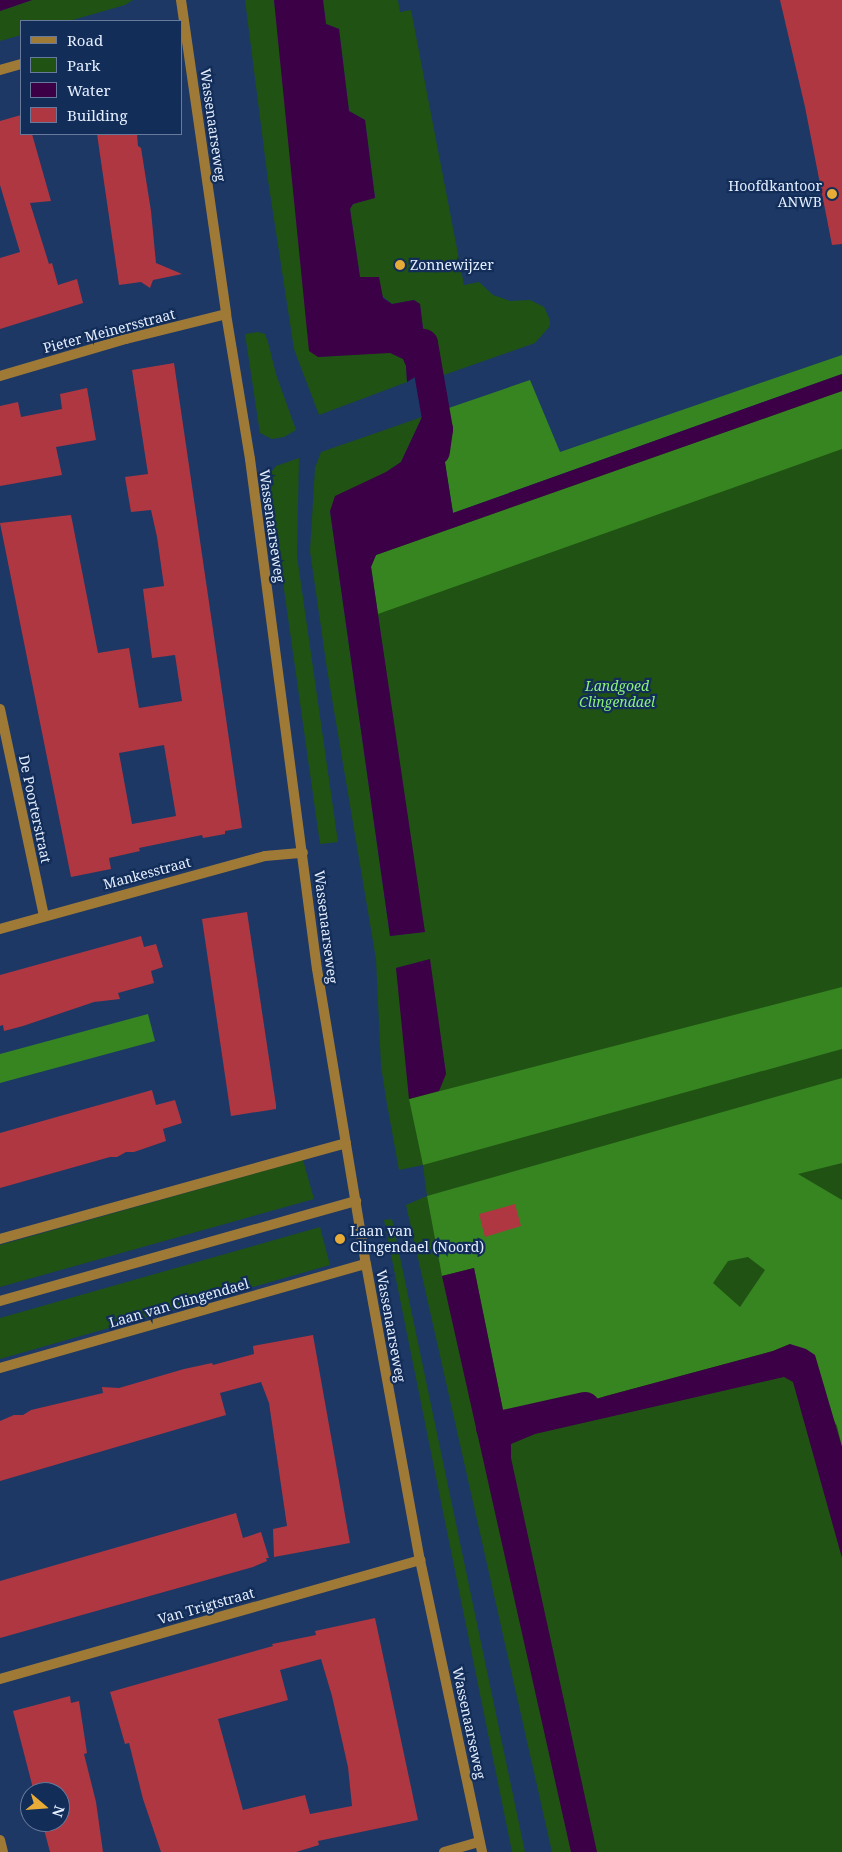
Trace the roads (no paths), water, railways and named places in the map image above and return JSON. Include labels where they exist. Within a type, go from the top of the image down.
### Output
[{"type":"street","name":"Wassenaarseweg","points":[[178,20],[181,0]]},
{"type":"street","name":"Wassenaarseweg","points":[[182,44],[250,459],[317,969],[366,1264],[420,1560],[481,1847]]},
{"type":"street","points":[[0,70],[20,64]]},
{"type":"street","name":"Pieter Meinersstraat","points":[[0,376],[126,339],[226,314]]},
{"type":"street","name":"De Poorterstraat","points":[[0,709],[44,916]]},
{"type":"street","name":"Mankesstraat","points":[[0,929],[265,856],[303,853]]},
{"type":"street","points":[[0,1239],[346,1143]]},
{"type":"street","points":[[0,1301],[356,1201]]},
{"type":"street","name":"Laan van Clingendael","points":[[0,1368],[366,1264]]},
{"type":"street","name":"Van Trigtstraat","points":[[0,1679],[420,1560]]},
{"type":"street","points":[[0,1840],[3,1852]]},
{"type":"street","points":[[444,1852],[481,1847]]},
{"type":"water","points":[[0,0],[32,0],[0,11]]},
{"type":"water","points":[[274,0],[323,0],[326,24],[339,29],[349,111],[365,120],[375,198],[353,204],[350,209],[360,277],[379,277],[383,298],[392,304],[414,300],[420,304],[428,369],[407,382],[406,366],[403,359],[390,353],[318,357],[309,351]]},
{"type":"water","points":[[842,374],[842,391],[376,555],[371,567],[425,932],[390,936],[330,511],[335,496],[386,472],[401,462],[422,417],[437,412],[453,513]]},
{"type":"water","points":[[430,959],[446,1074],[439,1091],[409,1099],[396,968]]},
{"type":"water","points":[[474,1268],[505,1420],[514,1424],[606,1396],[773,1351],[790,1344],[806,1349],[815,1355],[842,1447],[842,1558],[793,1382],[784,1377],[535,1434],[511,1444],[511,1458],[597,1852],[571,1852],[442,1276]]},
{"type":"waterway","points":[[412,341],[423,343],[438,429],[435,451]]},
{"type":"waterway","points":[[490,1427],[585,1406]]},
{"type":"place","name":"Hoofdkantoor ANWB","points":[[832,194]]},
{"type":"place","name":"Zonnewijzer","points":[[400,265]]},
{"type":"place","name":"Laan van Clingendael (Noord)","points":[[340,1239]]},
{"type":"park label","name":"Landgoed Clingendael","points":[[617,694]]}]
